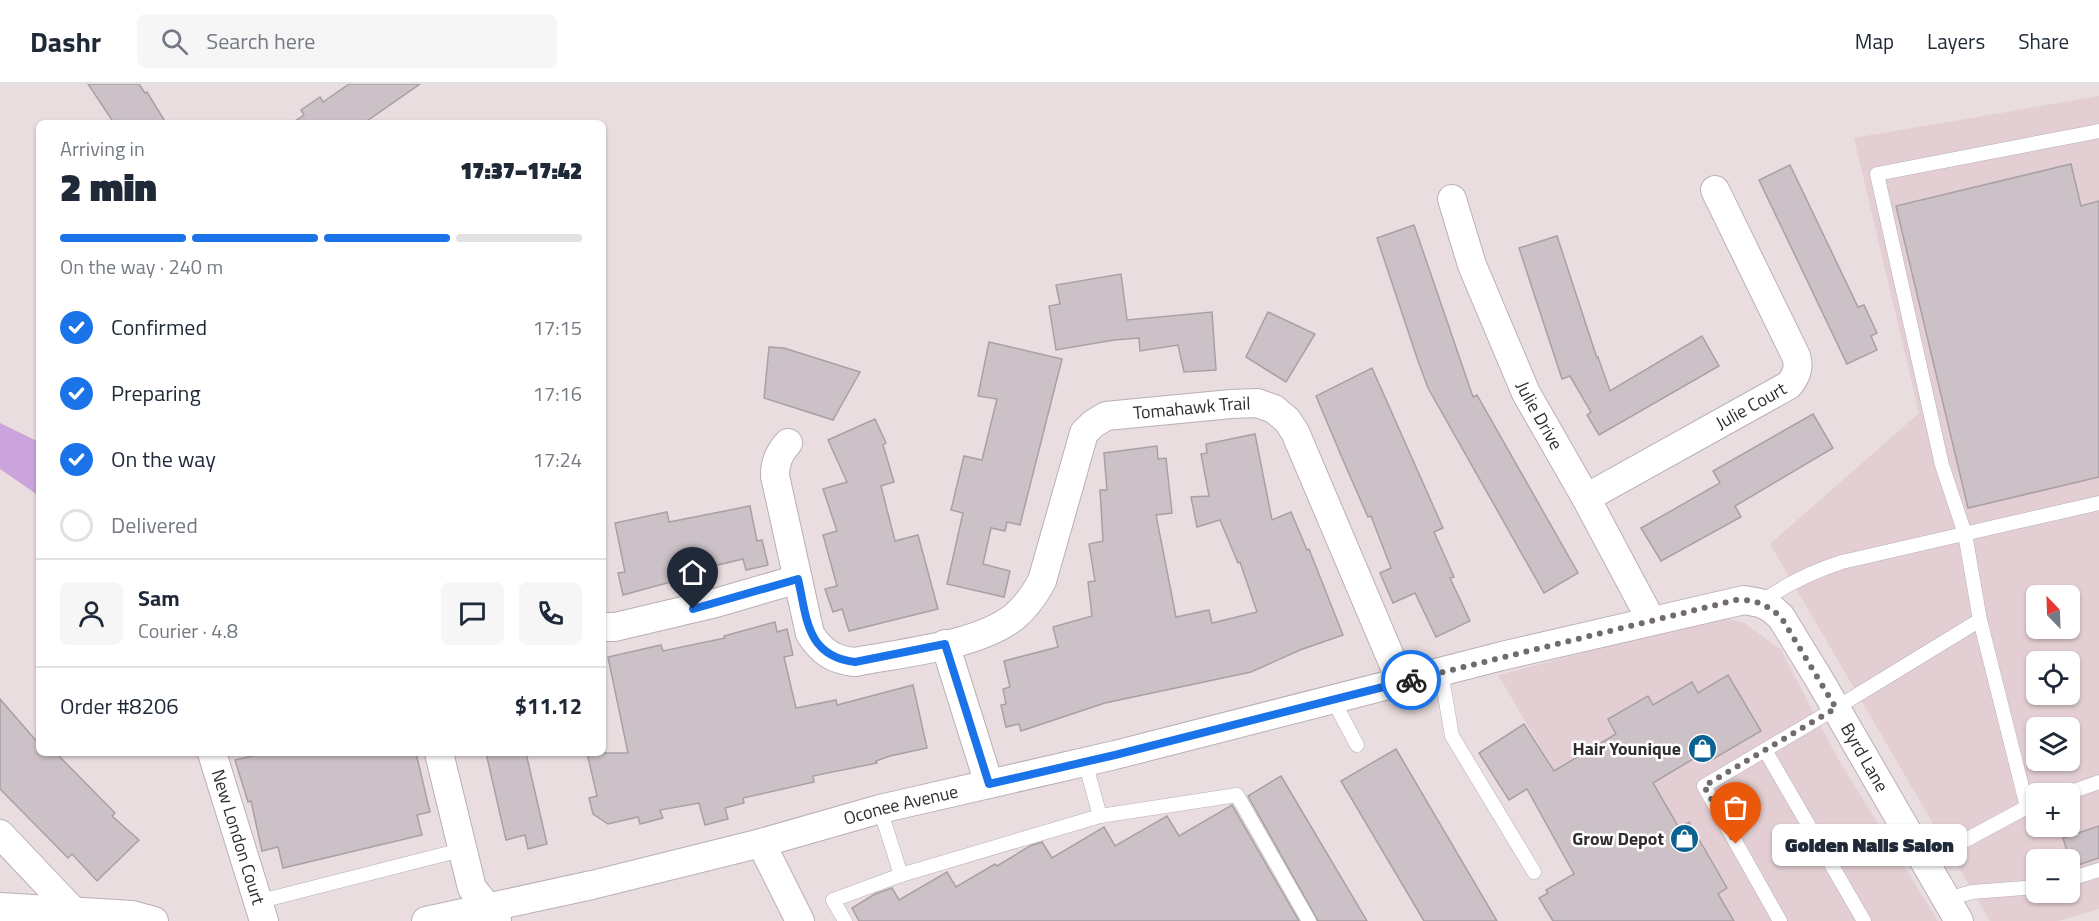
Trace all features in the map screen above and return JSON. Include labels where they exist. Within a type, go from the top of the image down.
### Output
[{"type":"street","name":"Julie Court","points":[[1586,498],[1789,385],[1797,375],[1796,356],[1715,190]]},
{"type":"street","name":"Julie Drive","points":[[1452,199],[1472,265],[1526,393],[1586,498],[1650,620]]},
{"type":"street","name":"Tomahawk Trail","points":[[788,443],[780,452],[775,467],[776,476],[810,634],[819,647],[830,655],[855,662],[945,644],[994,630],[1015,616],[1032,598],[1042,581],[1084,433],[1106,416],[1257,403],[1274,409],[1287,420],[1295,432],[1401,682]]},
{"type":"street","points":[[606,627],[615,627],[712,604],[798,579]]},
{"type":"street","name":"Oconee Avenue","points":[[426,921],[492,914],[592,885],[761,843],[880,809],[1085,762],[1650,620],[1736,600],[1760,603]]},
{"type":"street","name":"Byrd Lane","points":[[1760,603],[1781,617],[1953,910]]},
{"type":"street","points":[[945,644],[989,784]]},
{"type":"street","name":"New London Court","points":[[213,756],[260,911]]},
{"type":"street","points":[[440,756],[472,888],[492,914]]},
{"type":"street","points":[[0,834],[73,911]]},
{"type":"street","points":[[761,843],[800,921]]},
{"type":"street","points":[[0,907],[132,915],[154,921]]},
{"type":"lane","points":[[2026,784],[1980,620],[1965,534],[1942,465],[1877,174],[2099,131]]},
{"type":"lane","points":[[1760,603],[1784,586],[1815,570],[1842,562],[2099,503]]},
{"type":"lane","points":[[1780,921],[1704,786],[1980,620]]},
{"type":"lane","points":[[1442,672],[1452,736],[1534,872]]},
{"type":"lane","points":[[1333,700],[1357,745]]},
{"type":"lane","points":[[1765,750],[1864,921]]},
{"type":"lane","points":[[1085,762],[1100,816]]},
{"type":"lane","points":[[2080,789],[2099,782]]},
{"type":"lane","points":[[845,921],[834,900],[902,874],[1100,816],[1237,795],[1309,921]]},
{"type":"lane","points":[[1925,862],[2026,808]]},
{"type":"lane","points":[[880,809],[902,874]]},
{"type":"lane","points":[[260,911],[461,850]]},
{"type":"lane","points":[[2080,876],[2099,870]]},
{"type":"lane","points":[[1953,910],[1972,892],[2026,888]]},
{"type":"shaded area","points":[[2099,96],[2099,909],[2058,921],[1990,921],[1770,544],[1919,413],[1854,138]]},
{"type":"shaded area","points":[[0,423],[36,441],[36,495],[0,469]]},
{"type":"shaded area","points":[[1721,617],[1745,623],[1781,650],[1837,757],[1938,921],[1643,921],[1498,675]]},
{"type":"building","points":[[88,84],[139,84],[145,93],[147,92],[164,120],[112,120]]},
{"type":"building","points":[[349,84],[420,84],[368,120],[296,120],[304,115],[301,110],[320,97],[323,102]]},
{"type":"building","points":[[2071,164],[2081,206],[2099,201],[2099,477],[1968,508],[1896,206]]},
{"type":"building","points":[[1790,165],[1858,307],[1864,305],[1877,333],[1871,336],[1877,350],[1847,364],[1759,180]]},
{"type":"building","points":[[1414,225],[1473,397],[1477,395],[1578,573],[1544,593],[1428,388],[1417,358],[1377,238]]},
{"type":"building","points":[[1557,236],[1610,391],[1702,336],[1719,366],[1599,435],[1587,415],[1591,412],[1570,376],[1562,379],[1519,248]]},
{"type":"building","points":[[1121,274],[1127,320],[1212,312],[1216,370],[1184,372],[1178,345],[1140,351],[1139,338],[1056,350],[1049,306],[1060,304],[1056,285]]},
{"type":"building","points":[[1268,312],[1315,334],[1286,382],[1246,357]]},
{"type":"building","points":[[989,342],[1062,359],[1020,525],[1007,522],[1005,531],[991,528],[983,564],[1010,571],[1004,597],[947,584],[963,513],[951,510],[964,456],[982,460],[997,399],[978,396]]},
{"type":"building","points":[[769,347],[784,348],[860,372],[833,420],[764,398]]},
{"type":"building","points":[[1372,368],[1443,528],[1434,532],[1454,577],[1450,578],[1470,621],[1436,637],[1415,593],[1393,603],[1380,573],[1391,568],[1371,516],[1368,517],[1316,396]]},
{"type":"building","points":[[1813,414],[1833,448],[1735,506],[1741,517],[1661,561],[1641,528],[1720,483],[1713,471]]},
{"type":"building","points":[[875,419],[886,443],[883,445],[894,482],[881,486],[895,541],[918,535],[938,609],[849,631],[842,609],[833,612],[825,589],[837,586],[823,535],[837,531],[823,489],[847,482],[828,440]]},
{"type":"building","points":[[1255,434],[1272,520],[1291,512],[1307,550],[1309,549],[1343,635],[1300,650],[1251,672],[1105,703],[1021,731],[1019,724],[1006,727],[1001,705],[1006,704],[1003,689],[1010,687],[1004,661],[1058,647],[1053,627],[1092,616],[1088,582],[1095,581],[1089,544],[1103,541],[1100,490],[1107,490],[1104,453],[1157,446],[1158,459],[1166,458],[1172,513],[1156,515],[1176,617],[1209,610],[1212,623],[1257,612],[1240,562],[1238,563],[1220,520],[1197,527],[1191,497],[1209,496],[1201,454],[1207,453],[1206,444]]},
{"type":"building","points":[[750,506],[757,541],[762,540],[768,565],[746,570],[743,559],[681,574],[682,579],[623,595],[618,573],[625,572],[615,523],[667,512],[669,522]]},
{"type":"building","points":[[775,622],[777,632],[787,629],[793,655],[784,657],[796,708],[836,700],[837,705],[913,685],[927,748],[890,756],[876,761],[877,763],[813,776],[814,782],[743,798],[744,803],[725,808],[728,819],[705,825],[699,803],[660,810],[663,818],[640,824],[638,817],[608,824],[593,814],[589,798],[597,796],[588,756],[628,753],[608,657],[661,645],[663,651],[725,638],[724,636]]},
{"type":"building","points":[[1728,675],[1761,731],[1708,762],[1703,753],[1653,783],[1679,828],[1689,822],[1727,888],[1718,894],[1734,921],[1553,921],[1539,898],[1548,893],[1546,890],[1574,874],[1527,789],[1509,800],[1479,753],[1524,724],[1554,771],[1616,734],[1608,719],[1648,696],[1653,705],[1692,682],[1698,693]]},
{"type":"building","points":[[0,699],[36,741],[36,756],[59,756],[115,813],[112,816],[139,840],[97,881],[72,854],[68,858],[0,789]]},
{"type":"building","points":[[1396,749],[1497,921],[1424,921],[1341,781]]},
{"type":"building","points":[[252,756],[417,756],[430,812],[417,815],[422,835],[283,868],[278,847],[262,851],[251,801],[248,802],[235,760]]},
{"type":"building","points":[[487,756],[527,756],[547,844],[528,849],[525,835],[506,840]]},
{"type":"building","points":[[1281,776],[1367,921],[1318,921],[1248,796]]},
{"type":"building","points":[[1232,805],[1299,921],[859,921],[852,908],[875,894],[892,888],[899,900],[947,872],[956,887],[995,864],[997,866],[1030,846],[1042,842],[1052,858],[1104,827],[1115,846],[1167,816],[1179,836]]},
{"type":"building","points":[[2099,826],[2099,858],[2080,864],[2080,849],[2066,849],[2063,838],[2080,837],[2080,832]]},
{"type":"way so far","points":[[1411,680],[1736,600],[1760,603],[1770,608],[1781,617],[1836,708],[1704,786],[1736,844]]},
{"type":"place","name":"Hair Younique","points":[[1702,749]]},
{"type":"place","name":"Grow Depot","points":[[1685,839]]},
{"type":"place","name":"Golden Nails Salon","points":[[1736,844]]},
{"type":"route","points":[[693,609],[798,579],[810,634],[819,647],[830,655],[855,662],[945,644],[989,784],[1115,755],[1411,680]]}]
